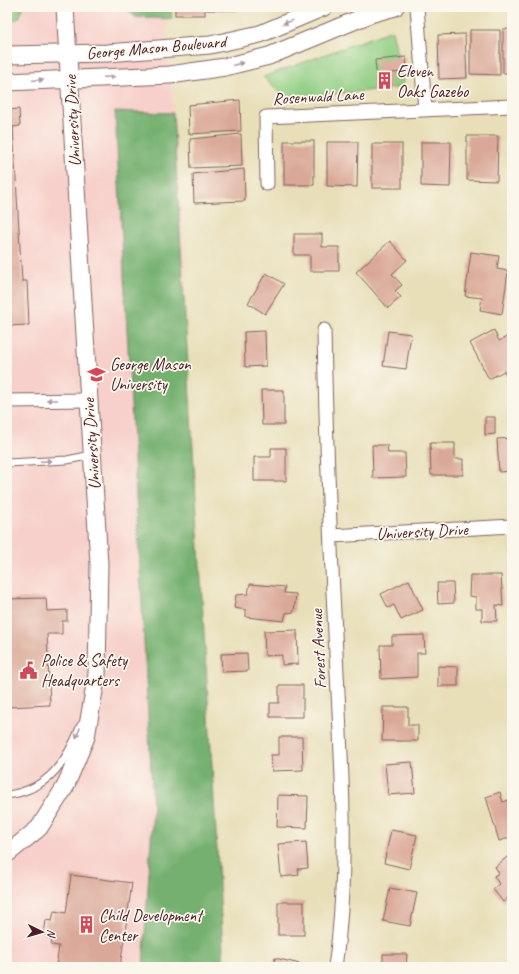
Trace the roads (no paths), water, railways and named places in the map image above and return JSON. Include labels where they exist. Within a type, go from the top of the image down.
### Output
[{"type":"street","name":"University Drive","points":[[7,854],[39,828],[65,787],[86,737],[97,674],[99,564],[65,7]]},
{"type":"street","name":"George Mason Boulevard","points":[[7,56],[68,54],[210,45],[260,34],[324,7]]},
{"type":"street","name":"George Mason Boulevard","points":[[7,82],[170,75],[226,67],[269,56],[373,13],[395,7]]},
{"type":"street","points":[[417,7],[425,109]]},
{"type":"street","name":"Rosenwald Lane","points":[[267,184],[266,117],[512,106]]},
{"type":"street","name":"Forest Avenue","points":[[324,330],[331,536],[344,820],[344,865],[339,939],[335,967]]},
{"type":"street","points":[[7,401],[88,400]]},
{"type":"street","name":"University Drive","points":[[331,536],[512,526]]},
{"type":"lane","points":[[7,463],[67,460],[93,455]]},
{"type":"lane","points":[[7,795],[33,789],[54,773],[72,748],[93,697]]},
{"type":"place","name":"Eleven Oaks Gazebo","points":[[384,81]]},
{"type":"place","name":"George Mason University","points":[[97,374]]},
{"type":"place","name":"Police & Safety Headquarters","points":[[28,670]]},
{"type":"place","name":"Child Development Center","points":[[86,925]]}]
